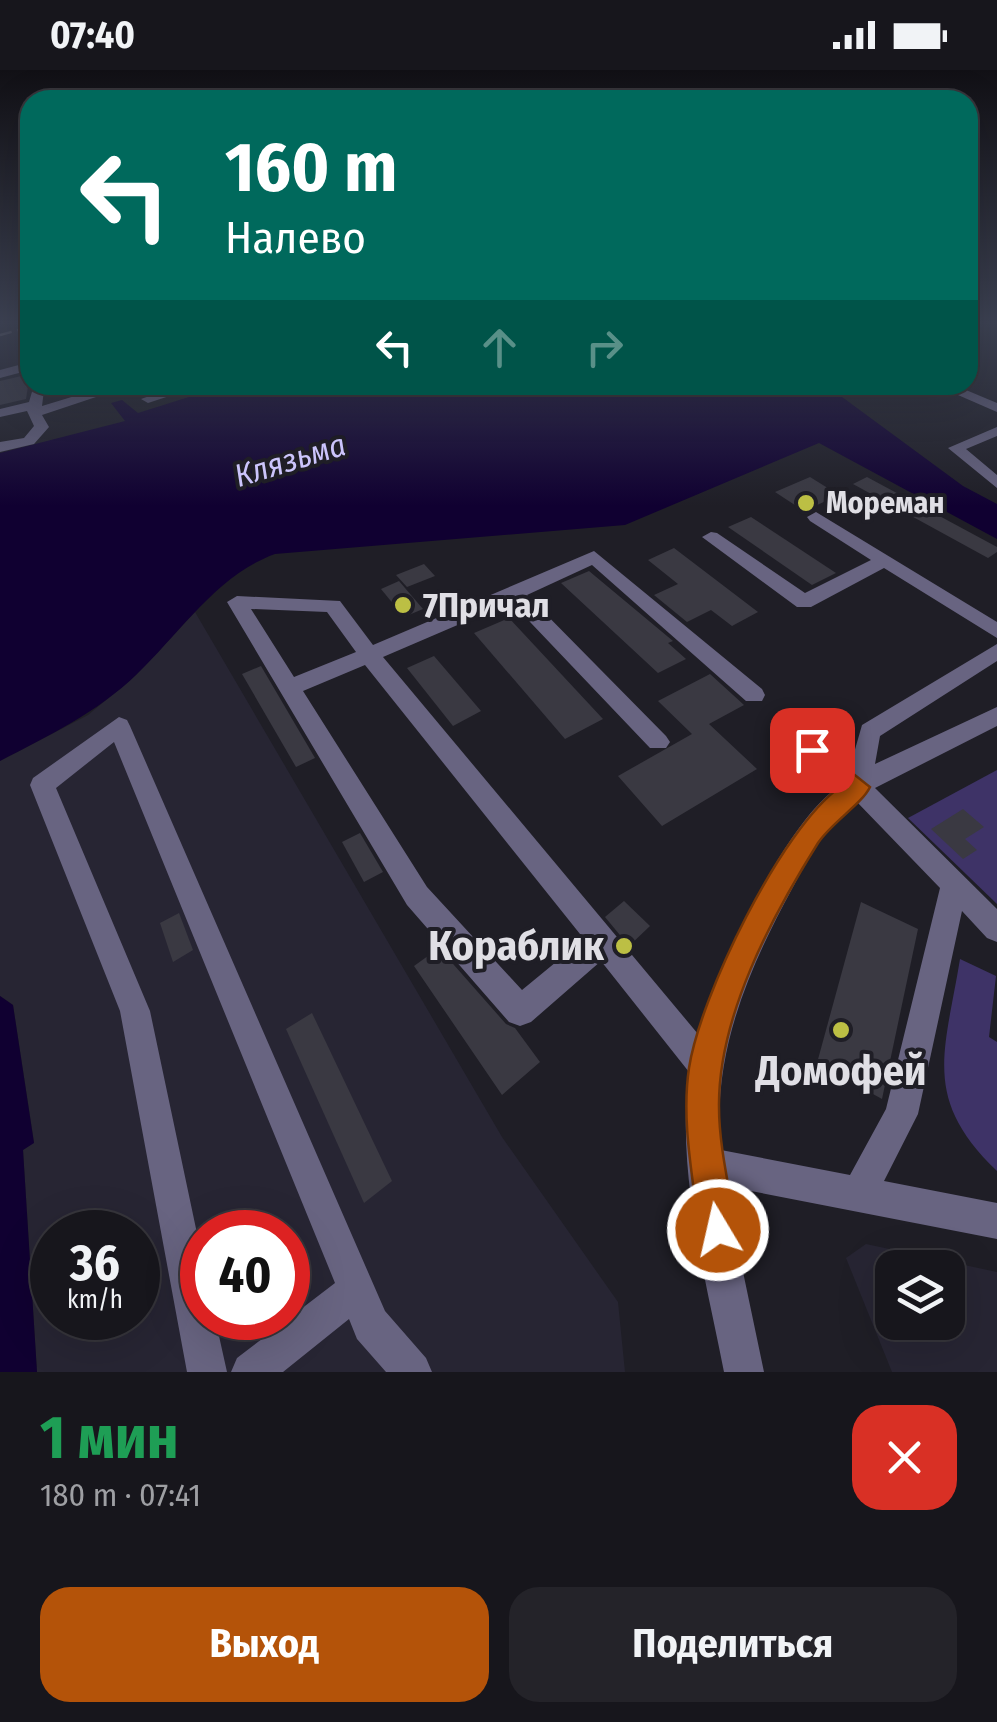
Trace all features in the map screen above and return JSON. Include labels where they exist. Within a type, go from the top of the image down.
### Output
[{"type":"street","points":[[0,447],[29,441],[42,427],[35,408],[37,395]]},
{"type":"street","points":[[0,413],[103,395]]},
{"type":"street","points":[[148,399],[162,395]]},
{"type":"street","points":[[966,395],[997,408]]},
{"type":"street","points":[[997,431],[956,448],[997,482]]},
{"type":"street","points":[[816,517],[997,631]]},
{"type":"street","points":[[711,536],[804,602],[886,560]]},
{"type":"street","points":[[290,688],[594,557],[754,695]]},
{"type":"street","points":[[514,593],[658,742]]},
{"type":"street","points":[[605,940],[520,1011],[417,896],[237,602],[333,606],[369,655],[605,940],[705,1066]]},
{"type":"street","points":[[858,787],[870,731],[997,651]]},
{"type":"street","points":[[744,1372],[707,1164],[702,1110],[705,1066],[720,1016],[760,920],[810,834],[831,807],[858,787],[997,716]]},
{"type":"street","points":[[207,1372],[136,1011],[42,785],[119,726],[371,1325],[412,1372]]},
{"type":"street","points":[[812,750],[933,846],[954,884],[997,928]]},
{"type":"street","points":[[859,1193],[901,1114],[954,884]]},
{"type":"street","points":[[707,1164],[997,1222]]},
{"type":"street","points":[[252,1372],[356,1290]]},
{"type":"shaded area","points":[[195,612],[502,1137],[618,1302],[625,1372],[37,1372],[35,1340],[160,1340],[160,1210],[30,1210],[30,1261],[23,1150],[34,1142],[13,1005],[0,996],[0,761],[88,715],[136,675]]},
{"type":"shaded area","points":[[997,770],[997,904],[908,818]]},
{"type":"shaded area","points":[[960,959],[996,976],[989,1037],[997,1042],[997,1171],[973,1145],[948,1096],[945,1048]]},
{"type":"shaded area","points":[[866,1244],[894,1250],[875,1250],[875,1330],[846,1258]]},
{"type":"shaded area","points":[[965,1265],[997,1272],[997,1372],[892,1372],[879,1340],[965,1340]]},
{"type":"water","name":"Клязьма","points":[[195,395],[839,395],[963,486],[997,504],[997,539],[819,443],[625,525],[275,554],[217,590],[137,674],[105,701],[0,761],[0,453],[125,421],[111,403],[122,400],[138,413]]},
{"type":"water","points":[[0,996],[13,1005],[34,1143],[23,1150],[30,1340],[35,1340],[37,1372],[0,1372]]},
{"type":"building","points":[[0,385],[20,385],[20,395],[27,395],[26,399],[0,405]]},
{"type":"building","points":[[810,477],[839,495],[804,511],[775,492]]},
{"type":"building","points":[[867,477],[997,547],[997,552],[988,558],[853,484]]},
{"type":"building","points":[[751,517],[836,573],[812,585],[728,527]]},
{"type":"building","points":[[674,548],[758,612],[732,626],[711,610],[687,622],[654,595],[678,584],[648,560]]},
{"type":"building","points":[[424,564],[435,576],[407,587],[396,575]]},
{"type":"building","points":[[589,571],[673,641],[668,643],[686,659],[658,673],[561,583]]},
{"type":"building","points":[[399,581],[423,609],[404,617],[381,589]]},
{"type":"building","points":[[509,618],[603,719],[565,739],[474,633]]},
{"type":"building","points":[[434,656],[481,711],[453,726],[407,668]]},
{"type":"building","points":[[261,666],[315,758],[296,767],[242,674]]},
{"type":"building","points":[[710,674],[744,705],[709,724],[757,769],[662,826],[618,776],[692,734],[658,701]]},
{"type":"building","points":[[963,809],[984,827],[965,839],[977,850],[963,859],[931,829]]},
{"type":"building","points":[[360,833],[383,872],[364,882],[342,842]]},
{"type":"building","points":[[624,901],[650,926],[629,946],[605,917]]},
{"type":"building","points":[[861,902],[918,929],[882,1099],[817,1063]]},
{"type":"building","points":[[179,913],[193,950],[173,962],[160,923]]},
{"type":"building","points":[[439,948],[506,1024],[515,1028],[540,1062],[502,1095],[414,966]]},
{"type":"building","points":[[312,1013],[392,1181],[364,1203],[286,1029]]},
{"type":"place","name":"Мореман","points":[[806,503]]},
{"type":"place","name":"7Причал","points":[[403,605]]},
{"type":"place","name":"Кораблик","points":[[624,946]]},
{"type":"place","name":"Домофей","points":[[841,1030]]},
{"type":"route","points":[[718,1230],[702,1110],[705,1066],[720,1016],[760,920],[810,834],[831,807],[858,787],[812,750]]}]
